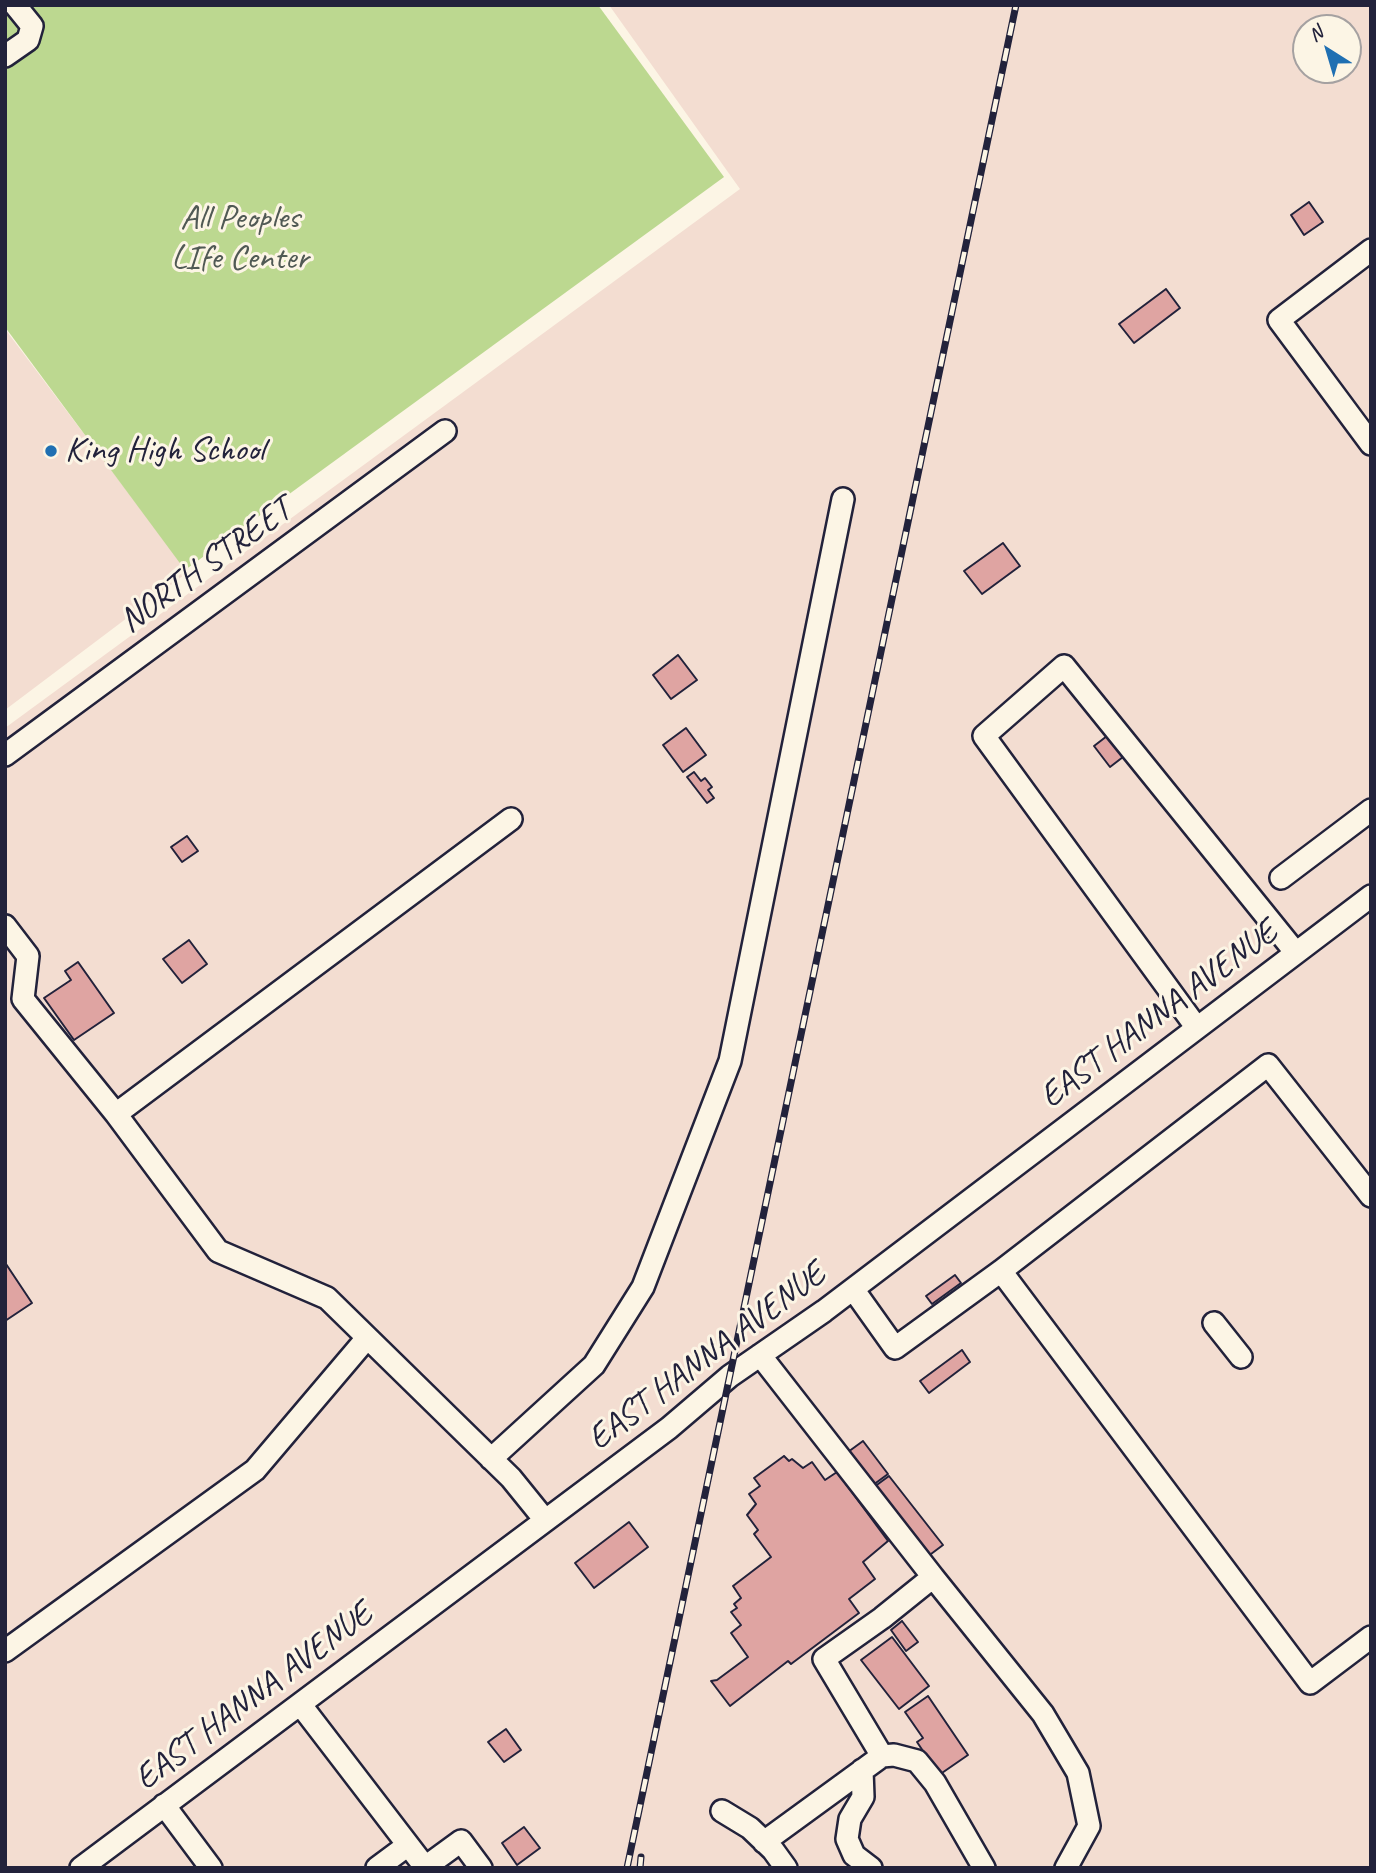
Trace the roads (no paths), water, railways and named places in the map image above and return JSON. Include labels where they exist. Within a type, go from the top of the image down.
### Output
[{"type":"street","points":[[5,56],[28,40],[32,26],[15,5]]},
{"type":"street","points":[[1371,250],[1279,320],[1371,444]]},
{"type":"street","name":"NORTH STREET","points":[[5,755],[445,431]]},
{"type":"street","points":[[491,1459],[594,1366],[643,1287],[730,1061],[843,499]]},
{"type":"street","points":[[1197,1028],[984,736],[1064,666],[1296,953]]},
{"type":"street","points":[[1281,878],[1371,810]]},
{"type":"street","points":[[116,1114],[511,820]]},
{"type":"street","name":"EAST HANNA AVENUE","points":[[81,1868],[669,1428],[730,1376],[853,1289],[1371,896]]},
{"type":"street","points":[[5,926],[28,956],[23,999],[116,1114],[218,1251],[327,1298],[511,1478],[545,1520]]},
{"type":"street","points":[[853,1289],[895,1348],[1268,1065],[1371,1196]]},
{"type":"street","points":[[1001,1270],[1310,1683],[1371,1637]]},
{"type":"street","points":[[1214,1323],[1241,1357]]},
{"type":"street","points":[[5,1651],[256,1470],[367,1338]]},
{"type":"street","points":[[761,1355],[933,1577],[1043,1713],[1078,1773],[1088,1826],[1066,1868]]},
{"type":"street","points":[[882,1756],[824,1659],[882,1618],[933,1577]]},
{"type":"street","points":[[300,1704],[425,1867],[461,1841],[481,1868]]},
{"type":"street","points":[[764,1842],[882,1756],[894,1755],[917,1761],[935,1783],[984,1868]]},
{"type":"street","points":[[862,1770],[863,1797],[850,1819],[847,1839],[854,1855],[871,1868]]},
{"type":"street","points":[[164,1805],[211,1868]]},
{"type":"street","points":[[723,1811],[750,1828],[786,1868]]},
{"type":"street","points":[[377,1868],[408,1845]]},
{"type":"railway","points":[[627,1868],[1016,5]]},
{"type":"railway","points":[[640,1868],[641,1857]]},
{"type":"place","name":"King High School","points":[[51,451]]},
{"type":"park label","name":"All Peoples LIfe Center","points":[[240,239]]}]
